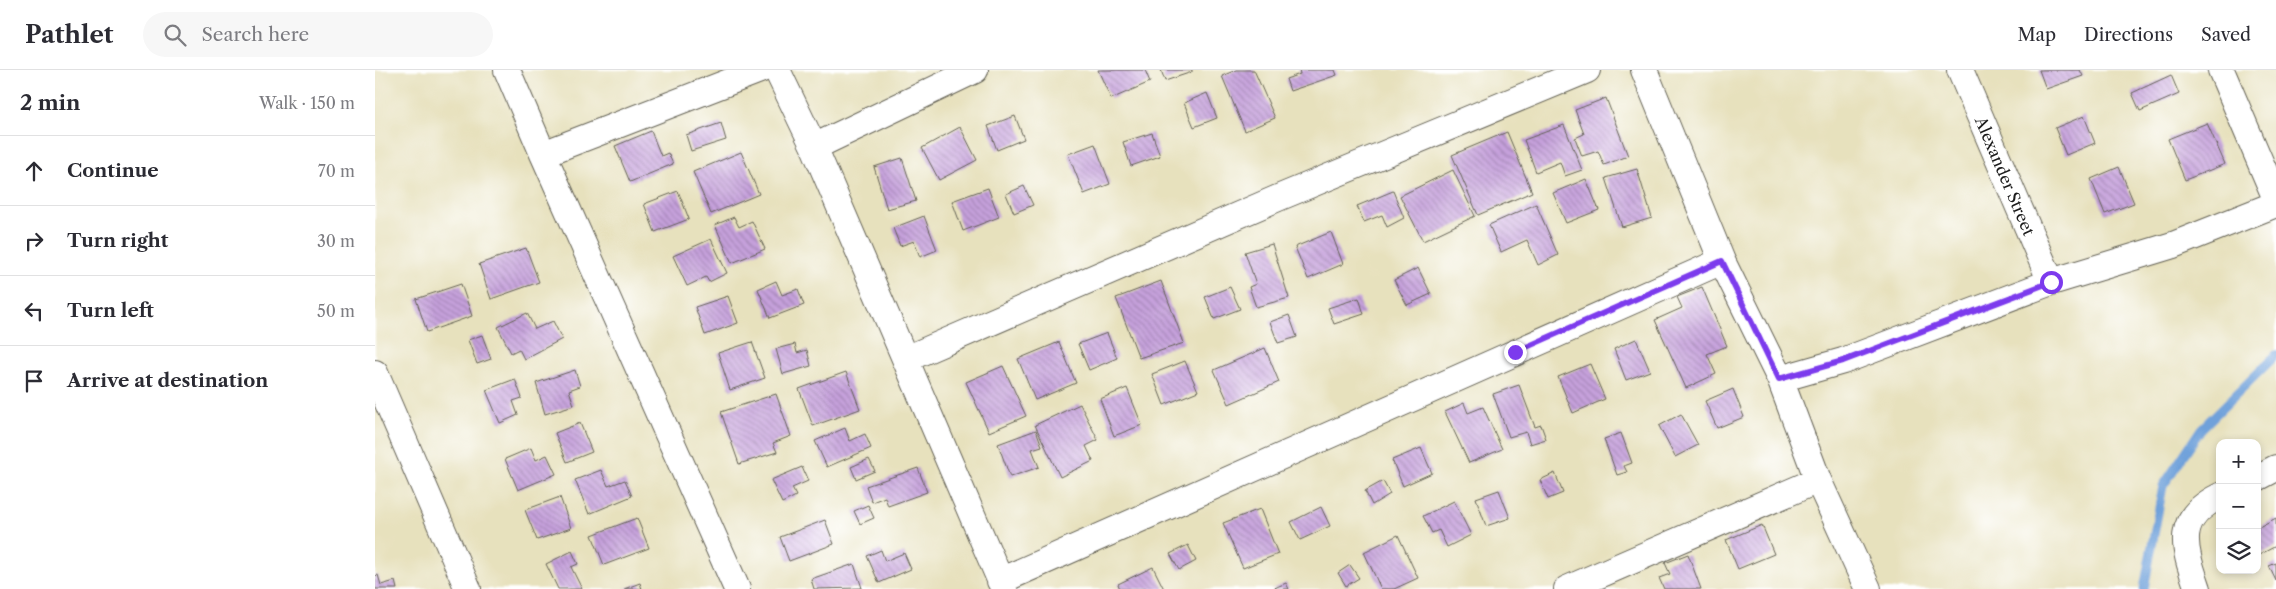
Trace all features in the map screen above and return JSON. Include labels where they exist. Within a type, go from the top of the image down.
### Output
[{"type":"street","points":[[507,70],[737,589]]},
{"type":"street","points":[[543,154],[760,70]]},
{"type":"street","points":[[777,70],[814,147],[1002,585],[1722,261]]},
{"type":"street","points":[[814,147],[975,70]]},
{"type":"street","points":[[906,359],[1277,198],[1587,70]]},
{"type":"street","points":[[1644,70],[1722,261],[1779,379],[1818,480],[1868,589]]},
{"type":"street","name":"Alexander Street","points":[[1960,70],[2051,282]]},
{"type":"street","points":[[2221,70],[2276,199]]},
{"type":"street","points":[[1779,379],[1843,361],[2051,282],[2173,245],[2276,204]]},
{"type":"street","points":[[375,372],[468,589]]},
{"type":"street","points":[[2261,476],[2276,468]]},
{"type":"street","points":[[1583,586],[1818,480]]},
{"type":"street","points":[[2198,589],[2187,556],[2188,527],[2192,515],[2216,498]]},
{"type":"building","points":[[1098,70],[1145,70],[1150,82],[1111,99]]},
{"type":"building","points":[[1161,70],[1192,70],[1192,72],[1165,81]]},
{"type":"building","points":[[1236,70],[1254,70],[1275,118],[1245,131],[1222,76]]},
{"type":"building","points":[[1299,70],[1335,70],[1337,75],[1290,91],[1286,79],[1300,74]]},
{"type":"building","points":[[2039,70],[2080,70],[2083,76],[2046,89]]},
{"type":"building","points":[[2171,75],[2179,94],[2140,111],[2132,93]]},
{"type":"building","points":[[1207,93],[1217,118],[1194,127],[1184,103]]},
{"type":"building","points":[[1606,98],[1628,156],[1604,165],[1598,151],[1582,156],[1575,138],[1584,134],[1575,110]]},
{"type":"building","points":[[1015,116],[1024,139],[997,150],[988,126]]},
{"type":"building","points":[[2084,116],[2095,143],[2066,155],[2055,128]]},
{"type":"building","points":[[721,123],[726,140],[691,151],[686,135]]},
{"type":"building","points":[[2207,123],[2225,164],[2185,180],[2168,139]]},
{"type":"building","points":[[1564,125],[1582,170],[1565,176],[1560,162],[1536,172],[1524,140]]},
{"type":"building","points":[[960,127],[977,160],[939,180],[922,148]]},
{"type":"building","points":[[651,131],[661,156],[668,153],[673,164],[630,182],[615,146]]},
{"type":"building","points":[[1507,132],[1532,192],[1478,215],[1452,155]]},
{"type":"building","points":[[1152,133],[1160,156],[1131,166],[1123,142]]},
{"type":"building","points":[[1095,144],[1110,184],[1084,194],[1068,154]]},
{"type":"building","points":[[741,152],[759,194],[711,214],[693,172]]},
{"type":"building","points":[[902,158],[916,201],[887,209],[874,167]]},
{"type":"building","points":[[2119,167],[2134,203],[2105,214],[2091,179]]},
{"type":"building","points":[[1637,169],[1652,218],[1622,227],[1606,178]]},
{"type":"building","points":[[1453,170],[1475,216],[1423,241],[1400,196]]},
{"type":"building","points":[[1586,179],[1599,210],[1566,223],[1553,193]]},
{"type":"building","points":[[1024,186],[1033,205],[1014,213],[1006,194]]},
{"type":"building","points":[[988,188],[999,217],[963,231],[952,201]]},
{"type":"building","points":[[678,191],[689,219],[655,232],[644,204]]},
{"type":"building","points":[[1393,191],[1404,218],[1387,227],[1382,215],[1364,222],[1357,206]]},
{"type":"building","points":[[1536,204],[1558,255],[1538,265],[1527,240],[1501,252],[1489,225]]},
{"type":"building","points":[[924,216],[937,250],[920,257],[914,241],[900,246],[893,228]]},
{"type":"building","points":[[734,217],[739,227],[752,221],[765,249],[732,263],[715,225]]},
{"type":"building","points":[[1331,232],[1343,264],[1308,279],[1295,247]]},
{"type":"building","points":[[711,239],[727,273],[709,282],[706,277],[687,286],[673,256]]},
{"type":"building","points":[[1272,244],[1289,298],[1256,307],[1249,287],[1256,284],[1245,252]]},
{"type":"building","points":[[526,248],[539,282],[491,299],[479,264]]},
{"type":"building","points":[[1418,268],[1431,294],[1407,305],[1394,280]]},
{"type":"building","points":[[776,281],[782,295],[798,289],[804,305],[770,318],[758,289]]},
{"type":"building","points":[[1161,281],[1184,343],[1139,358],[1116,298]]},
{"type":"building","points":[[461,284],[472,316],[427,332],[416,299]]},
{"type":"building","points":[[1230,287],[1240,309],[1214,319],[1205,297]]},
{"type":"building","points":[[1702,287],[1727,346],[1707,354],[1716,374],[1686,388],[1655,320],[1682,308],[1677,297]]},
{"type":"building","points":[[728,296],[738,323],[705,335],[695,307]]},
{"type":"building","points":[[1359,298],[1364,314],[1334,324],[1328,308]]},
{"type":"building","points":[[527,313],[535,329],[553,321],[562,339],[524,359],[519,349],[511,353],[498,327]]},
{"type":"building","points":[[1289,315],[1297,337],[1278,343],[1270,322]]},
{"type":"building","points":[[1107,333],[1117,358],[1089,370],[1078,344]]},
{"type":"building","points":[[482,335],[491,359],[477,364],[468,340]]},
{"type":"building","points":[[1636,339],[1650,371],[1626,380],[1614,349]]},
{"type":"building","points":[[752,342],[765,378],[730,390],[718,353]]},
{"type":"building","points":[[1059,342],[1076,383],[1035,400],[1018,359]]},
{"type":"building","points":[[795,344],[797,353],[807,350],[811,366],[783,374],[776,349]]},
{"type":"building","points":[[1265,348],[1279,382],[1229,404],[1214,370]]},
{"type":"building","points":[[1185,361],[1198,391],[1164,405],[1152,374]]},
{"type":"building","points":[[1590,364],[1605,399],[1573,413],[1558,377]]},
{"type":"building","points":[[1003,366],[1026,416],[989,432],[966,382]]},
{"type":"building","points":[[575,370],[580,386],[569,390],[574,405],[545,414],[536,383]]},
{"type":"building","points":[[846,372],[860,409],[813,426],[799,389]]},
{"type":"building","points":[[515,379],[522,398],[513,401],[518,415],[500,423],[486,390]]},
{"type":"building","points":[[1519,385],[1535,427],[1541,425],[1546,439],[1530,444],[1526,432],[1509,437],[1493,394]]},
{"type":"building","points":[[1127,388],[1142,425],[1114,436],[1100,399]]},
{"type":"building","points":[[1733,389],[1744,417],[1717,428],[1705,401]]},
{"type":"building","points":[[776,394],[791,436],[773,443],[777,452],[739,464],[721,412]]},
{"type":"building","points":[[1464,403],[1468,413],[1483,407],[1502,449],[1469,463],[1445,412]]},
{"type":"building","points":[[1080,404],[1098,440],[1086,446],[1093,461],[1060,477],[1035,425]]},
{"type":"building","points":[[1681,414],[1698,445],[1675,457],[1659,426]]},
{"type":"building","points":[[580,423],[592,452],[567,462],[555,433]]},
{"type":"building","points":[[845,428],[850,441],[865,434],[871,448],[827,467],[815,441]]},
{"type":"building","points":[[1036,430],[1042,446],[1032,449],[1039,467],[1010,477],[998,444]]},
{"type":"building","points":[[1621,433],[1632,463],[1624,466],[1627,472],[1617,475],[1604,439]]},
{"type":"building","points":[[531,448],[536,460],[547,455],[556,474],[518,490],[505,459]]},
{"type":"building","points":[[1421,448],[1432,473],[1403,486],[1392,460]]},
{"type":"building","points":[[869,459],[875,471],[856,479],[851,467]]},
{"type":"building","points":[[802,467],[808,481],[792,488],[796,496],[782,503],[771,480]]},
{"type":"building","points":[[918,468],[927,492],[888,506],[885,497],[872,502],[866,486]]},
{"type":"building","points":[[601,470],[608,486],[625,480],[632,496],[589,514],[575,480]]},
{"type":"building","points":[[1555,473],[1563,493],[1548,499],[1540,480]]},
{"type":"building","points":[[1383,481],[1390,494],[1372,505],[1365,491]]},
{"type":"building","points":[[1499,490],[1510,518],[1486,526],[1476,498]]},
{"type":"building","points":[[560,497],[571,528],[537,540],[525,510]]},
{"type":"building","points":[[1454,501],[1471,535],[1447,547],[1439,530],[1432,533],[1423,516]]},
{"type":"building","points":[[868,505],[874,518],[860,524],[854,511]]},
{"type":"building","points":[[1321,507],[1330,526],[1300,540],[1291,522]]},
{"type":"building","points":[[1260,509],[1278,554],[1243,568],[1223,523]]},
{"type":"building","points":[[637,518],[649,548],[604,565],[592,535]]},
{"type":"building","points":[[2276,518],[2276,546],[2261,554],[2261,529],[2261,526]]},
{"type":"building","points":[[825,520],[834,544],[789,561],[780,537]]},
{"type":"building","points":[[1762,525],[1774,554],[1738,569],[1726,540]]},
{"type":"building","points":[[1398,535],[1418,578],[1394,589],[1381,589],[1364,552]]},
{"type":"building","points":[[1188,545],[1196,561],[1179,570],[1170,554]]},
{"type":"building","points":[[881,550],[885,561],[904,553],[911,569],[879,583],[867,556]]},
{"type":"building","points":[[572,551],[578,564],[571,567],[582,589],[558,589],[546,564]]},
{"type":"building","points":[[1688,554],[1701,589],[1664,589],[1659,578],[1670,574],[1665,563]]},
{"type":"building","points":[[2276,563],[2276,581],[2269,566]]},
{"type":"building","points":[[854,564],[862,588],[814,589],[811,579]]},
{"type":"building","points":[[1350,565],[1359,578],[1346,586],[1338,573]]},
{"type":"building","points":[[1153,567],[1164,589],[1120,589],[1118,584]]},
{"type":"building","points":[[378,575],[381,585],[395,581],[397,589],[375,589],[375,576]]},
{"type":"building","points":[[640,583],[642,589],[624,589]]},
{"type":"building","points":[[1286,583],[1289,589],[1272,589]]},
{"type":"waterway","points":[[2144,589],[2163,486],[2201,429],[2276,355]]},
{"type":"route","points":[[1515,352],[1722,261],[1779,379],[1843,361],[2051,282]]}]
